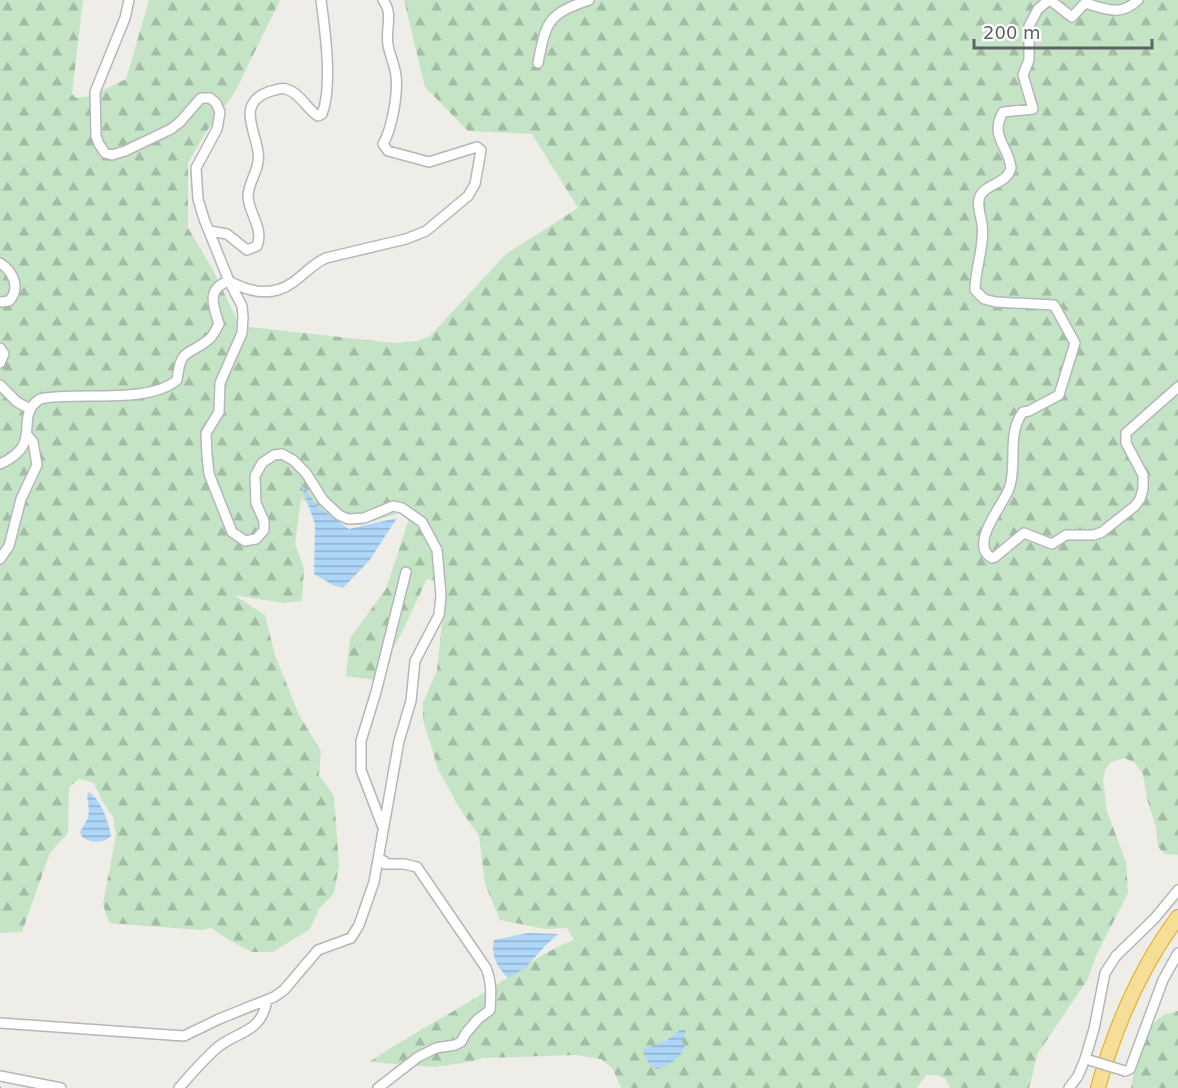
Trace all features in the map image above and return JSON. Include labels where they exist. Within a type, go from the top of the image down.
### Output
[{"type":"highway","points":[[1098,1088],[1113,1040],[1139,978],[1178,917]]},
{"type":"highway","points":[[1107,1088],[1133,1012],[1147,983],[1178,933]]},
{"type":"street","points":[[0,1023],[184,1036],[219,1019],[267,1001],[284,990],[318,950],[351,938],[365,913],[374,882],[399,741],[411,701],[415,661],[439,615],[441,595],[437,550],[422,522],[402,508],[393,506],[364,518],[348,519],[339,515],[323,500],[306,473],[282,454],[270,457],[262,463],[255,476],[255,504],[264,521],[264,530],[256,539],[245,541],[232,532],[209,474],[206,434],[219,412],[220,383],[242,333],[242,306],[229,281],[204,219],[198,199],[196,168],[219,123],[220,112],[216,103],[210,98],[201,98],[171,129],[125,151],[112,155],[105,153],[96,136],[95,92],[125,18],[129,0]]},
{"type":"street","points":[[210,231],[227,234],[247,250],[258,243],[258,225],[248,195],[248,188],[258,166],[258,152],[250,121],[250,107],[257,97],[285,88],[294,93],[313,113],[318,116],[322,114],[327,67],[321,0]]},
{"type":"street","points":[[0,464],[19,453],[25,446],[30,409],[45,398],[142,393],[171,385],[177,380],[179,365],[186,352],[209,340],[219,324],[213,308],[213,295],[220,284],[229,281],[243,289],[265,292],[281,290],[293,283],[315,262],[406,239],[426,231],[460,204],[472,190],[480,162],[481,150],[477,147],[429,162],[388,151],[383,144],[387,138],[396,99],[396,77],[387,43],[389,16],[383,0]]},
{"type":"street","points":[[538,63],[546,30],[557,13],[589,0]]},
{"type":"street","points":[[1138,0],[1124,10],[1109,10],[1085,3],[1071,17],[1050,0],[1038,9],[1029,26],[1029,60],[1023,75],[1033,109],[1003,112],[999,119],[998,134],[1011,168],[1010,174],[986,189],[979,200],[982,240],[975,277],[975,290],[984,299],[996,302],[1054,305],[1075,343],[1059,395],[1023,412],[1017,422],[1010,488],[989,524],[984,538],[984,550],[987,556],[995,557],[1024,533],[1052,544],[1066,535],[1094,536],[1114,524],[1135,506],[1143,489],[1143,475],[1126,443],[1126,433],[1178,387]]},
{"type":"street","points":[[0,262],[14,277],[15,292],[9,301],[0,302]]},
{"type":"street","points":[[0,348],[4,354],[0,363]]},
{"type":"street","points":[[0,385],[17,402],[30,409]]},
{"type":"street","points":[[0,559],[9,546],[21,499],[37,465],[33,442],[27,435]]},
{"type":"street","points":[[383,827],[361,770],[361,741],[376,692],[406,572]]},
{"type":"street","points":[[378,860],[384,861],[385,864],[417,867],[486,968],[490,979],[491,994],[490,1010],[478,1019],[461,1042],[448,1047],[436,1048],[418,1057],[378,1088]]},
{"type":"street","points":[[1069,1088],[1087,1059],[1105,973],[1116,956],[1155,918],[1178,890]]},
{"type":"street","points":[[1087,1059],[1125,1071],[1130,1069],[1163,980],[1178,953]]},
{"type":"street","points":[[179,1088],[220,1046],[247,1032],[261,1018],[267,1001]]},
{"type":"street","points":[[0,1076],[61,1088]]},
{"type":"green space","points":[[0,0],[83,0],[72,94],[76,98],[91,96],[126,79],[149,0],[280,0],[235,92],[206,132],[188,163],[188,228],[213,270],[240,326],[394,343],[417,341],[430,336],[506,254],[578,208],[532,134],[468,131],[425,87],[404,0],[1178,0],[1178,855],[1165,854],[1158,847],[1156,827],[1147,799],[1143,774],[1135,763],[1125,758],[1111,762],[1105,770],[1103,781],[1107,811],[1126,862],[1128,893],[1096,956],[1088,979],[1038,1053],[1029,1088],[950,1088],[946,1079],[937,1075],[926,1075],[917,1088],[621,1088],[613,1069],[601,1059],[576,1055],[484,1058],[435,1067],[369,1062],[540,957],[574,940],[567,928],[545,929],[500,920],[485,884],[479,836],[460,809],[438,769],[423,720],[423,703],[437,670],[444,603],[442,582],[427,579],[400,636],[375,680],[346,676],[350,638],[386,589],[412,509],[361,525],[332,522],[301,498],[295,544],[304,568],[302,601],[283,603],[234,595],[265,615],[275,655],[299,715],[321,751],[319,775],[334,796],[339,866],[334,893],[319,909],[310,929],[273,952],[252,952],[211,928],[201,930],[109,923],[103,904],[116,835],[113,817],[94,783],[79,779],[69,787],[68,833],[50,853],[22,932],[0,933]]},
{"type":"green space","points":[[1178,1011],[1178,1088],[1131,1088],[1145,1037],[1157,1020],[1164,1015]]},
{"type":"water","points":[[300,482],[317,506],[349,529],[397,518],[369,561],[343,588],[314,574],[315,524]]},
{"type":"water","points":[[89,792],[101,806],[106,818],[111,836],[108,839],[93,841],[82,837],[80,832],[88,818],[87,795]]},
{"type":"water","points":[[528,933],[558,934],[525,968],[508,978],[496,961],[493,951],[494,940]]},
{"type":"water","points":[[680,1030],[686,1030],[682,1042],[685,1046],[681,1054],[674,1061],[660,1068],[656,1069],[649,1064],[642,1050],[667,1040]]}]
